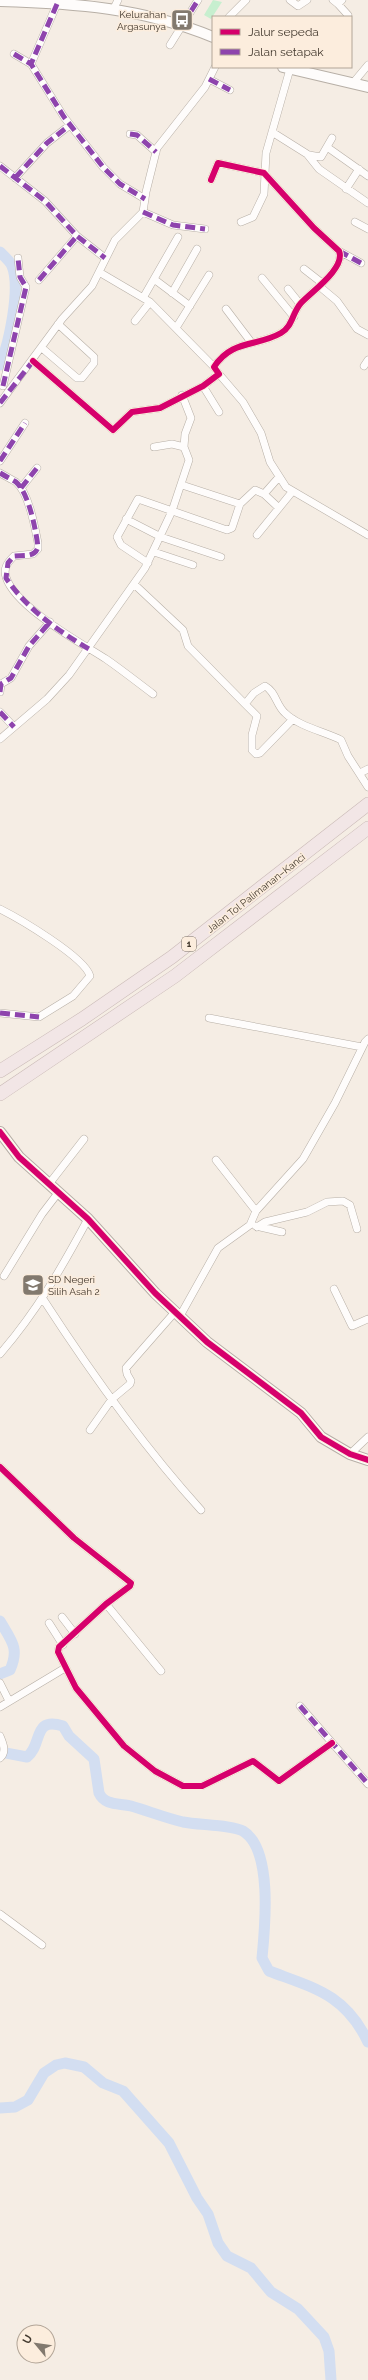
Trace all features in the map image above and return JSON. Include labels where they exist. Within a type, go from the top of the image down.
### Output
[{"type":"highway","name":"Jalan Tol Palimanan–Kanci","points":[[0,1071],[82,1019],[172,957],[368,804]]},
{"type":"highway","name":"Jalan Tol Palimanan–Kanci","points":[[0,1094],[175,976],[368,828]]},
{"type":"street","points":[[170,45],[198,0]]},
{"type":"street","points":[[230,16],[246,0]]},
{"type":"street","points":[[290,0],[298,6],[307,0]]},
{"type":"street","points":[[0,1],[45,2],[57,4],[116,4],[183,24],[212,37]]},
{"type":"street","points":[[338,1],[348,14]]},
{"type":"street","points":[[31,64],[57,4]]},
{"type":"street","points":[[14,54],[31,64],[70,124],[103,166],[120,184],[145,199]]},
{"type":"street","points":[[354,83],[368,65]]},
{"type":"street","points":[[0,403],[11,391],[58,324],[87,292],[120,234],[135,223],[143,212],[156,152],[209,79],[214,68]]},
{"type":"street","points":[[241,222],[252,218],[256,213],[264,190],[266,153],[287,68],[368,87]]},
{"type":"street","points":[[209,79],[230,90]]},
{"type":"street","points":[[16,178],[53,137],[70,124]]},
{"type":"street","points":[[272,132],[307,154],[319,169],[368,203]]},
{"type":"street","points":[[130,134],[137,135],[156,152]]},
{"type":"street","points":[[307,154],[321,157],[332,138]]},
{"type":"street","points":[[327,147],[368,176]]},
{"type":"street","points":[[211,180],[218,163],[264,173],[314,228],[339,251],[361,263]]},
{"type":"street","points":[[0,166],[44,201],[77,236],[105,258]]},
{"type":"street","points":[[346,189],[359,169]]},
{"type":"street","points":[[143,212],[173,225],[205,229]]},
{"type":"street","points":[[355,222],[368,229]]},
{"type":"street","points":[[39,280],[77,236]]},
{"type":"street","points":[[143,298],[178,237]]},
{"type":"street","points":[[172,293],[197,249]]},
{"type":"street","points":[[214,367],[230,351],[251,342],[265,340],[280,334],[287,329],[300,304],[320,285],[338,262],[339,251]]},
{"type":"street","points":[[11,391],[1,385],[26,287],[20,277],[18,258]]},
{"type":"street","points":[[304,269],[340,304],[356,328],[368,335]]},
{"type":"street","points":[[99,272],[150,302],[214,367],[243,402],[261,433],[270,462],[279,477],[292,492],[368,535]]},
{"type":"street","points":[[176,328],[209,275]]},
{"type":"street","points":[[262,278],[294,318]]},
{"type":"street","points":[[154,279],[190,306]]},
{"type":"street","points":[[288,289],[300,304]]},
{"type":"street","points":[[135,321],[150,302]]},
{"type":"street","points":[[226,309],[251,342]]},
{"type":"street","points":[[42,348],[78,378],[82,378],[94,363],[94,357],[58,324]]},
{"type":"street","points":[[33,361],[111,430],[132,412],[160,408],[182,395],[203,386],[219,374]]},
{"type":"street","points":[[203,386],[219,412]]},
{"type":"street","points":[[0,739],[47,699],[89,649],[154,552],[182,485],[189,460],[184,447],[185,434],[191,418],[182,395]]},
{"type":"street","points":[[0,461],[25,422]]},
{"type":"street","points":[[154,447],[172,444],[184,447]]},
{"type":"street","points":[[21,488],[37,468]]},
{"type":"street","points":[[0,473],[17,483],[21,488],[29,508],[38,549],[31,555],[14,556],[8,563],[6,578],[22,601],[89,649],[106,659],[153,694]]},
{"type":"street","points":[[264,494],[279,477]]},
{"type":"street","points":[[182,485],[240,504]]},
{"type":"street","points":[[148,563],[118,542],[118,532],[136,501],[140,499],[230,530],[240,504],[255,490],[264,494],[279,508]]},
{"type":"street","points":[[257,535],[292,492]]},
{"type":"street","points":[[126,519],[161,537],[221,557]]},
{"type":"street","points":[[154,552],[193,565]]},
{"type":"street","points":[[134,584],[183,630],[188,646],[257,716],[251,748],[256,754],[260,753],[293,719]]},
{"type":"street","points":[[0,692],[2,682],[11,678],[29,646],[50,622]]},
{"type":"street","points":[[245,704],[254,693],[265,686],[273,692],[284,713],[293,719],[341,740],[348,756],[368,787]]},
{"type":"street","points":[[0,712],[14,727]]},
{"type":"street","points":[[360,776],[368,769]]},
{"type":"street","points":[[0,909],[52,940],[77,960],[90,976],[73,996],[39,1017],[0,1013]]},
{"type":"street","points":[[209,1018],[362,1047]]},
{"type":"street","points":[[90,1430],[112,1399],[132,1381],[127,1374],[126,1368],[177,1314],[218,1248],[250,1225],[256,1212],[303,1159],[335,1104],[362,1047],[368,1039]]},
{"type":"street","points":[[0,1132],[19,1157],[88,1219],[177,1314],[236,1365],[301,1412],[320,1437],[350,1454],[368,1460]]},
{"type":"street","points":[[49,1184],[84,1139]]},
{"type":"street","points":[[216,1160],[256,1212]]},
{"type":"street","points":[[4,1276],[31,1232],[58,1193]]},
{"type":"street","points":[[257,1227],[265,1222],[307,1212],[327,1202],[340,1201],[350,1204],[358,1229]]},
{"type":"street","points":[[0,1354],[25,1325],[43,1299],[88,1219]]},
{"type":"street","points":[[250,1225],[282,1232]]},
{"type":"street","points":[[334,1289],[352,1326],[368,1319]]},
{"type":"street","points":[[43,1299],[112,1399],[164,1469],[201,1510]]},
{"type":"street","points":[[350,1454],[368,1437]]},
{"type":"street","points":[[0,1467],[74,1538],[130,1581],[130,1586],[106,1604],[63,1645],[58,1652],[76,1688],[124,1746],[156,1771],[182,1786],[202,1786],[252,1761],[279,1781],[332,1743]]},
{"type":"street","points":[[106,1604],[161,1671]]},
{"type":"street","points":[[62,1617],[75,1634]]},
{"type":"street","points":[[49,1623],[63,1645]]},
{"type":"street","points":[[0,1707],[65,1668]]},
{"type":"street","points":[[0,1683],[9,1701]]},
{"type":"street","points":[[300,1706],[368,1784]]},
{"type":"street","points":[[0,1736],[2,1754]]},
{"type":"street","points":[[0,1914],[42,1945]]},
{"type":"green space","points":[[213,0],[222,2],[211,19],[204,15]]},
{"type":"waterway","points":[[0,252],[12,266],[15,288],[13,316],[0,365]]},
{"type":"waterway","points":[[0,1621],[11,1639],[14,1650],[13,1662],[10,1670],[0,1674]]},
{"type":"waterway","points":[[0,1752],[27,1757],[32,1752],[42,1728],[53,1724],[63,1726],[69,1736],[94,1759],[99,1793],[105,1800],[131,1806],[183,1822],[232,1827],[243,1831],[253,1840],[259,1854],[263,1871],[265,1890],[265,1928],[262,1958],[269,1971],[314,1988],[327,1995],[349,2013],[359,2026],[368,2042]]},
{"type":"waterway","points":[[0,2108],[15,2107],[28,2100],[44,2073],[56,2065],[65,2063],[84,2067],[103,2083],[123,2091],[169,2143],[197,2198],[208,2214],[218,2243],[227,2256],[251,2268],[271,2292],[298,2309],[324,2337],[329,2351],[331,2380]]},
{"type":"marked path","points":[[183,24],[198,0]]},
{"type":"marked path","points":[[57,4],[31,64],[64,117],[103,167],[120,184],[145,199]]},
{"type":"marked path","points":[[14,54],[31,64]]},
{"type":"marked path","points":[[209,79],[230,90]]},
{"type":"marked path","points":[[15,178],[47,143],[70,125]]},
{"type":"marked path","points":[[130,134],[137,135],[156,152]]},
{"type":"marked path","points":[[0,166],[45,201],[77,236],[105,258]]},
{"type":"marked path","points":[[143,212],[173,225],[205,229]]},
{"type":"marked path","points":[[39,280],[77,236]]},
{"type":"marked path","points":[[339,251],[361,263]]},
{"type":"marked path","points":[[3,386],[26,287],[20,277],[18,258]]},
{"type":"marked path","points":[[0,403],[33,361]]},
{"type":"marked path","points":[[0,461],[25,423]]},
{"type":"marked path","points":[[21,488],[37,468]]},
{"type":"marked path","points":[[0,473],[16,482],[21,487],[31,513],[38,547],[34,553],[25,556],[14,556],[8,563],[6,578],[23,599],[43,618],[54,627],[89,649]]},
{"type":"marked path","points":[[0,692],[1,684],[11,678],[29,646],[50,622]]},
{"type":"marked path","points":[[0,712],[14,727]]},
{"type":"marked path","points":[[0,1013],[39,1017]]},
{"type":"marked path","points":[[300,1706],[368,1784]]},
{"type":"cycle path","points":[[33,361],[113,430],[132,412],[160,408],[203,386],[219,374],[214,367],[221,358],[229,352],[245,345],[272,337],[281,333],[288,327],[301,303],[333,272],[340,258],[339,251],[314,228],[264,173],[218,163],[211,180]]},
{"type":"cycle path","points":[[0,1132],[19,1157],[88,1219],[155,1293],[207,1342],[301,1413],[321,1437],[350,1454],[368,1460]]},
{"type":"cycle path","points":[[0,1467],[74,1538],[131,1583],[130,1586],[106,1604],[59,1647],[58,1652],[76,1688],[124,1746],[155,1771],[183,1786],[202,1786],[253,1761],[279,1781],[332,1743]]},
{"type":"place","name":"Kelurahan Argasunya","points":[[182,20]]},
{"type":"place","name":"SD Negeri Silih Asah 2","points":[[33,1285]]}]
